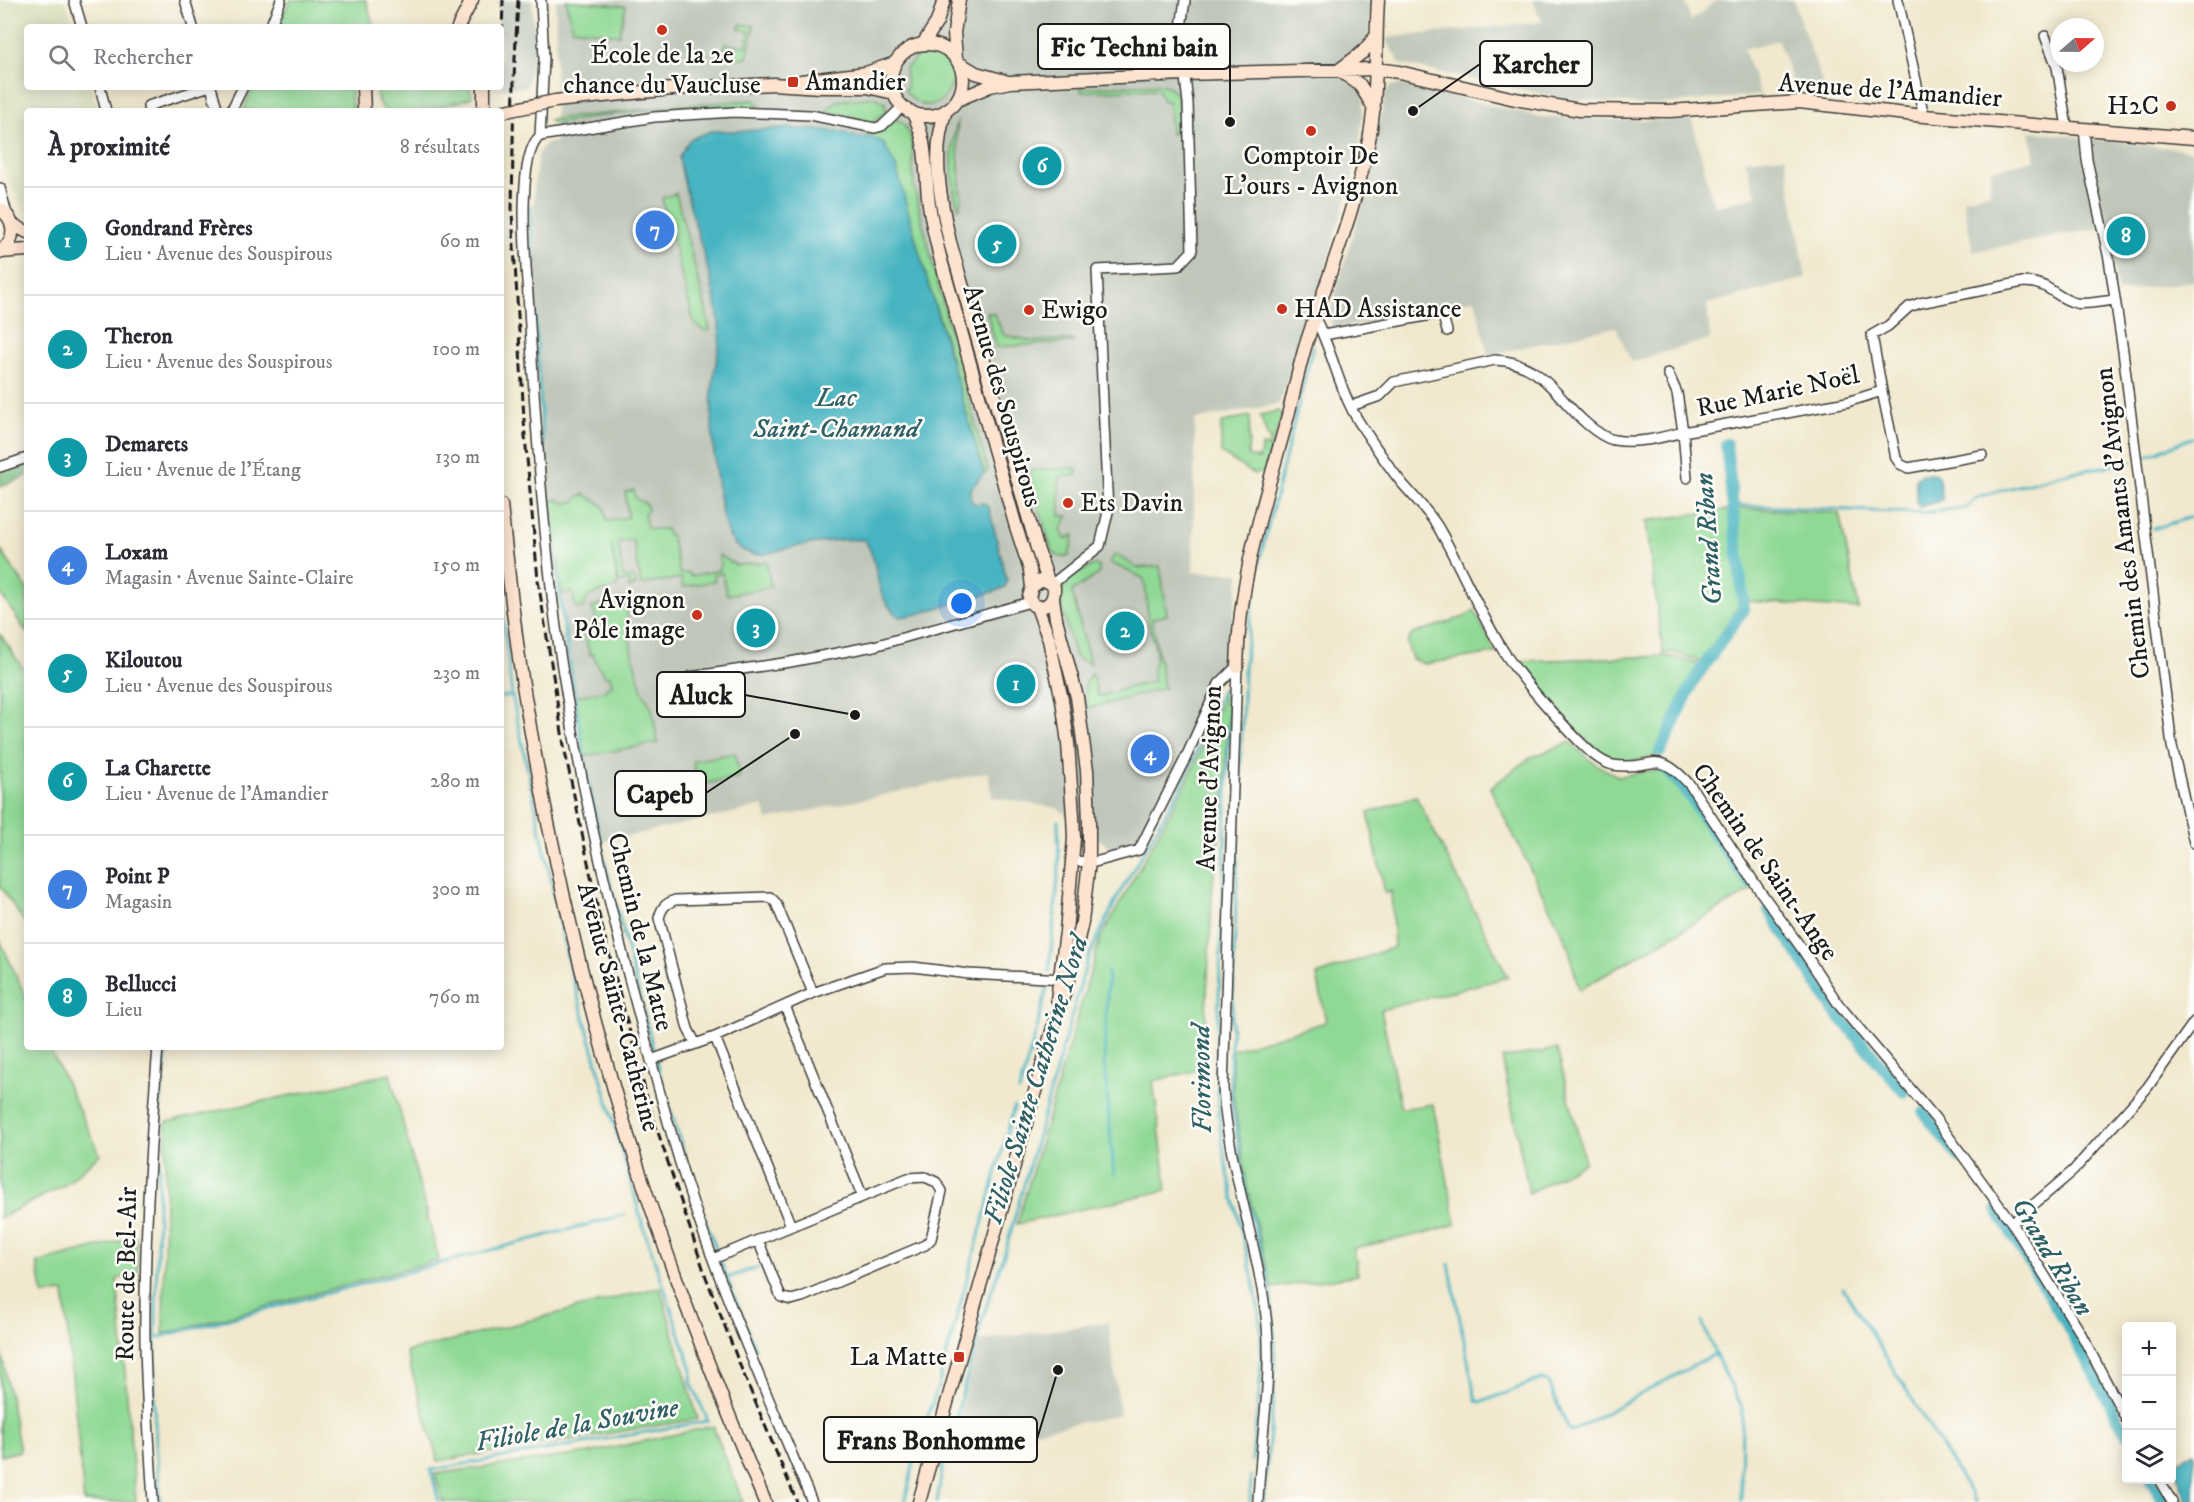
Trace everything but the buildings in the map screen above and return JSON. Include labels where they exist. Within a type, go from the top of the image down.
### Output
[{"type":"main road","points":[[460,24],[472,0]]},
{"type":"main road","points":[[923,44],[937,22],[944,0]]},
{"type":"main road","points":[[957,61],[941,47],[923,44],[907,50],[895,63],[891,73],[894,93],[908,110],[924,116],[946,110],[957,99],[963,81],[957,61],[954,33],[959,0]]},
{"type":"main road","name":"Avenue d'Avignon","points":[[1237,666],[1238,635],[1249,556],[1287,419],[1291,396],[1356,196],[1374,109],[1377,0]]},
{"type":"main road","points":[[1374,109],[1360,85],[1339,70],[1364,52],[1376,36]]},
{"type":"main road","name":"Avenue de l'Amandier","points":[[957,61],[976,73],[1010,82]]},
{"type":"main road","points":[[504,111],[564,100],[672,89],[773,84],[866,73],[895,63]]},
{"type":"main road","name":"Avenue de l'Amandier","points":[[957,99],[990,86],[1010,82],[1184,74],[1376,69],[1526,102],[1580,110],[1670,111],[1799,102],[1924,116],[2194,138]]},
{"type":"main road","points":[[773,84],[867,87],[894,93]]},
{"type":"main road","points":[[484,90],[484,108]]},
{"type":"main road","name":"Avenue des Souspirous","points":[[908,110],[917,121],[923,142],[932,224],[1030,570],[1032,587]]},
{"type":"main road","name":"Avenue des Souspirous","points":[[946,110],[939,133],[938,146],[944,215],[1050,583]]},
{"type":"main road","points":[[6,216],[24,230]]},
{"type":"main road","points":[[0,251],[9,244],[12,238],[6,216]]},
{"type":"main road","points":[[0,251],[24,250]]},
{"type":"main road","name":"Avenue Sainte-Catherine","points":[[504,529],[524,691],[553,849],[582,971],[624,1124],[653,1213],[699,1341],[765,1502]]},
{"type":"main road","points":[[920,1502],[1054,1024],[1064,979],[1082,922],[1089,862],[1087,780],[1083,736],[1077,697],[1056,619],[1054,591],[1050,583],[1040,581],[1032,587],[1029,594],[1042,616],[1052,654],[1068,743],[1073,816],[1064,979]]},
{"type":"main road","points":[[1034,605],[1045,606],[1053,598]]},
{"type":"street","points":[[74,0],[81,24]]},
{"type":"street","points":[[185,0],[192,24]]},
{"type":"street","points":[[271,24],[281,0]]},
{"type":"street","points":[[541,0],[544,59],[540,136],[654,117],[734,112],[810,115],[875,128],[908,110]]},
{"type":"street","points":[[1050,583],[1100,546],[1108,512],[1097,270],[1178,266],[1192,251],[1188,103],[1180,34],[1185,0]]},
{"type":"street","points":[[1898,0],[1924,116]]},
{"type":"street","points":[[2045,36],[2057,67],[2067,127]]},
{"type":"street","points":[[101,90],[105,108]]},
{"type":"street","points":[[148,108],[148,106],[199,90]]},
{"type":"street","points":[[210,90],[217,108]]},
{"type":"street","points":[[232,108],[242,90]]},
{"type":"street","name":"Chemin des Amants d'Avignon","points":[[2084,128],[2087,160],[2109,258],[2123,351],[2172,746],[2194,843]]},
{"type":"street","name":"Chemin de la Matte","points":[[540,136],[531,147],[524,196],[535,429],[556,629],[585,795],[607,896],[687,1185],[713,1259],[812,1502]]},
{"type":"street","points":[[0,188],[5,202],[6,216]]},
{"type":"street","name":"Rue Marie Noël","points":[[1982,455],[1908,468],[1900,464],[1896,458],[1872,335],[1887,326],[1909,307],[2023,282],[2034,282],[2047,286],[2065,298],[2078,303],[2115,300]]},
{"type":"street","points":[[1324,335],[1442,313],[1447,331]]},
{"type":"street","name":"Chemin de Saint-Ange","points":[[1315,318],[1324,335],[1338,380],[1358,421],[1399,479],[1437,525],[1507,656],[1578,740],[1601,760],[1611,765],[1630,766],[1654,762],[1668,764],[1678,771],[1690,785],[1839,1005],[1935,1118],[2012,1223],[2080,1332],[2122,1410]]},
{"type":"street","name":"Rue Marie Noël","points":[[1351,406],[1380,396],[1394,382],[1495,360],[1509,361],[1526,366],[1545,378],[1576,414],[1594,430],[1612,440],[1640,442],[1847,402],[1882,391]]},
{"type":"street","name":"Rue Marie Noël","points":[[1668,373],[1677,393],[1683,432]]},
{"type":"street","points":[[1683,432],[1687,478]]},
{"type":"street","points":[[0,467],[24,459]]},
{"type":"street","points":[[689,677],[790,662],[880,645],[1034,605]]},
{"type":"street","points":[[1071,861],[1089,862],[1139,850],[1186,757],[1219,684],[1237,666]]},
{"type":"street","name":"Avenue d'Avignon","points":[[1237,666],[1223,1088],[1226,1130],[1262,1289],[1267,1324],[1269,1351],[1258,1469],[1258,1502]]},
{"type":"street","points":[[696,1044],[688,1029],[659,918],[662,907],[675,900],[771,897],[776,903],[813,993]]},
{"type":"street","points":[[651,1060],[715,1037],[813,993],[885,968],[913,967],[969,974],[1064,979]]},
{"type":"street","points":[[785,1006],[862,1196]]},
{"type":"street","points":[[2012,1223],[2073,1171],[2148,1088],[2194,1022]]},
{"type":"street","points":[[715,1037],[791,1226]]},
{"type":"street","name":"Route de Bel-Air","points":[[153,1502],[145,1344],[147,1218],[158,1050]]},
{"type":"street","points":[[713,1259],[862,1196],[908,1178],[925,1177],[936,1182],[942,1191],[931,1239],[925,1245],[791,1300],[781,1297],[758,1240]]},
{"type":"street","points":[[2162,1484],[2172,1502]]},
{"type":"shaded area","points":[[0,0],[65,0],[73,24],[24,24],[24,90],[92,90],[97,108],[24,108],[24,211],[8,178],[0,152]]},
{"type":"shaded area","points":[[498,0],[532,0],[535,47],[526,87],[504,88],[504,24],[498,24]]},
{"type":"shaded area","points":[[556,0],[1372,0],[1359,155],[1306,332],[1279,404],[1195,420],[1193,572],[1240,573],[1228,648],[1223,664],[1148,824],[1133,841],[1114,848],[1105,844],[1057,808],[992,797],[988,772],[768,820],[763,806],[602,842],[563,646],[539,428],[534,187],[538,154],[545,144],[555,142]]},
{"type":"shaded area","points":[[1533,0],[1684,0],[1691,21],[1717,0],[1793,0],[1826,93],[1796,91],[1778,40],[1744,49],[1760,95],[1648,105],[1563,98],[1400,64],[1385,38],[1542,22]]},
{"type":"shaded area","points":[[1402,84],[1540,117],[1692,120],[1714,207],[1757,196],[1745,160],[1785,156],[1806,278],[1707,304],[1710,339],[1631,362],[1616,327],[1488,355],[1475,299],[1332,330],[1330,312],[1361,207],[1385,96],[1390,86]]},
{"type":"shaded area","points":[[2030,131],[2194,151],[2194,281],[2118,292],[2106,227],[1973,252],[1963,199],[1990,193],[1991,170],[2035,160]]},
{"type":"shaded area","points":[[1108,1322],[1120,1415],[952,1447],[978,1341]]},
{"type":"green space","points":[[290,0],[366,0],[373,24],[279,24]]},
{"type":"green space","points":[[566,0],[626,6],[619,35],[572,28]]},
{"type":"green space","points":[[740,24],[754,26],[747,58],[722,57],[725,44],[746,46],[749,31],[739,29]]},
{"type":"green space","points":[[925,54],[942,58],[951,68],[953,79],[949,91],[941,100],[930,105],[917,102],[905,90],[907,87],[905,69],[917,57]]},
{"type":"green space","points":[[1160,84],[1170,87],[1178,97],[1179,133],[1171,134],[1169,102],[1163,101],[1158,89],[1081,92],[1081,88]]},
{"type":"green space","points":[[252,90],[351,90],[353,108],[244,108]]},
{"type":"green space","points":[[377,90],[471,90],[472,97],[430,108],[384,108],[376,94]]},
{"type":"green space","points":[[875,97],[885,103],[886,112],[872,122],[826,111],[837,101]]},
{"type":"green space","points":[[753,100],[759,108],[706,107],[654,110],[554,124],[549,120],[672,106]]},
{"type":"green space","points":[[896,119],[909,132],[913,151],[913,182],[988,471],[984,473],[940,320],[883,142],[863,134],[882,131]]},
{"type":"green space","points":[[958,120],[961,200],[959,209],[952,164]]},
{"type":"green space","points":[[676,193],[710,330],[704,331],[694,323],[662,198]]},
{"type":"green space","points":[[987,312],[994,314],[1004,335],[1032,341],[1072,340],[1074,342],[996,347]]},
{"type":"green space","points":[[1278,411],[1282,414],[1263,473],[1254,474],[1221,453],[1223,422],[1250,416],[1248,456],[1259,459],[1262,446],[1268,447],[1270,439],[1260,415]]},
{"type":"green space","points":[[24,464],[24,477],[0,487],[0,470]]},
{"type":"green space","points":[[1077,468],[1076,475],[1059,477],[1060,516],[1068,516],[1061,530],[1065,539],[1074,535],[1069,556],[1060,557],[1052,551],[1028,470]]},
{"type":"green space","points":[[634,490],[635,498],[646,504],[648,510],[644,514],[647,527],[666,529],[668,535],[671,535],[680,574],[689,573],[691,576],[720,570],[719,555],[736,565],[766,562],[771,587],[727,595],[722,573],[714,575],[715,581],[683,587],[681,578],[641,585],[633,540],[618,542],[623,577],[634,577],[636,585],[629,588],[629,581],[619,582],[611,544],[618,586],[589,596],[583,608],[575,608],[573,592],[562,594],[551,501],[558,499],[564,503],[574,502],[585,494],[604,506],[607,521],[628,517],[625,492]]},
{"type":"green space","points":[[1736,508],[1839,513],[1859,609],[1747,601]]},
{"type":"green space","points":[[1731,509],[1739,607],[1701,661],[1670,652],[1663,654],[1646,521]]},
{"type":"green space","points":[[0,549],[24,585],[24,629],[0,593]]},
{"type":"green space","points":[[1116,554],[1137,568],[1160,566],[1167,615],[1152,619],[1164,688],[1087,709],[1085,683],[1092,673],[1098,696],[1154,681],[1156,653],[1148,620],[1145,583],[1143,578],[1109,562]]},
{"type":"green space","points":[[1094,565],[1099,566],[1099,574],[1072,591],[1090,664],[1075,657],[1060,602],[1060,592],[1070,578]]},
{"type":"green space","points":[[625,598],[632,654],[642,690],[652,709],[658,743],[585,756],[573,697],[607,690],[607,687],[612,685],[610,676],[604,676],[593,654],[590,655],[584,634],[596,631],[599,627],[592,607]]},
{"type":"green space","points":[[1474,610],[1496,653],[1424,664],[1412,659],[1407,643],[1412,634],[1464,617]]},
{"type":"green space","points":[[0,634],[24,670],[24,922],[0,886]]},
{"type":"green space","points":[[1668,656],[1699,663],[1654,757],[1625,762],[1609,757],[1581,735],[1519,661]]},
{"type":"green space","points":[[1229,690],[1224,806],[1213,881],[1203,1069],[1153,1081],[1167,1190],[1017,1224],[1100,939],[1186,784],[1226,691]]},
{"type":"green space","points":[[1570,742],[1595,764],[1619,777],[1653,771],[1664,773],[1673,779],[1697,808],[1752,890],[1579,990],[1568,945],[1490,788],[1530,758]]},
{"type":"green space","points":[[735,753],[740,777],[697,785],[693,761]]},
{"type":"green space","points":[[1416,796],[1508,977],[1381,1010],[1401,1109],[1433,1104],[1456,1224],[1426,1233],[1354,1248],[1358,1275],[1272,1288],[1247,1188],[1233,1094],[1232,1050],[1326,1022],[1317,975],[1394,947],[1391,891],[1385,894],[1368,813]]},
{"type":"green space","points":[[0,940],[24,993],[24,1050],[50,1050],[100,1154],[65,1185],[0,1218]]},
{"type":"green space","points":[[1557,1049],[1585,1162],[1529,1193],[1502,1058]]},
{"type":"green space","points":[[390,1074],[439,1260],[163,1334],[166,1122]]},
{"type":"green space","points":[[136,1237],[138,1274],[117,1279],[136,1502],[84,1502],[64,1292],[43,1295],[37,1263]]},
{"type":"green space","points":[[660,1287],[698,1419],[438,1461],[406,1352]]},
{"type":"green space","points":[[0,1344],[20,1451],[0,1456]]},
{"type":"green space","points":[[713,1426],[743,1502],[443,1502],[435,1474],[589,1453]]},
{"type":"water","name":"Lac Saint-Chamand","points":[[782,128],[838,131],[861,138],[871,137],[883,142],[897,169],[984,473],[970,490],[971,501],[976,504],[984,503],[989,508],[1007,581],[1005,587],[914,615],[899,617],[890,608],[880,590],[874,561],[865,540],[829,541],[756,554],[741,549],[731,539],[726,528],[718,491],[712,423],[712,392],[719,324],[711,282],[679,157],[690,139],[711,131]]},
{"type":"water","points":[[1923,474],[1938,476],[1943,500],[1919,507],[1916,501],[1916,478]]},
{"type":"water","points":[[2194,1452],[2194,1502],[2187,1502],[2176,1472],[2176,1462]]},
{"type":"waterway","points":[[531,206],[545,480]]},
{"type":"waterway","points":[[1263,1502],[1273,1402],[1275,1344],[1270,1286],[1246,1195],[1232,1105],[1230,1075],[1244,668],[1255,579],[1313,346]]},
{"type":"waterway","points":[[2142,458],[2194,437]]},
{"type":"waterway","name":"Grand Riban","points":[[1660,752],[1694,680],[1744,609],[1726,444]]},
{"type":"waterway","points":[[1733,505],[1921,513],[1966,508],[1977,497],[2063,474],[2131,462]]},
{"type":"waterway","points":[[2153,529],[2194,516]]},
{"type":"waterway","points":[[548,519],[583,751],[603,855],[661,1079],[701,1209],[727,1278]]},
{"type":"waterway","points":[[439,1502],[431,1470],[708,1421],[691,1382],[692,1370],[644,1229],[568,961],[512,695],[504,628]]},
{"type":"waterway","name":"Filiole Sainte Catherine Nord","points":[[937,1502],[942,1470],[983,1316],[1005,1252],[1088,958],[1117,898],[1182,785],[1223,689]]},
{"type":"waterway","name":"Florimond","points":[[1231,691],[1217,1047],[1218,1090],[1225,1157],[1252,1273],[1260,1320],[1261,1373],[1252,1461]]},
{"type":"waterway","points":[[504,696],[512,695]]},
{"type":"waterway","name":"Grand Riban","points":[[1664,768],[1686,791],[1750,883]]},
{"type":"waterway","points":[[1049,972],[1059,867],[1058,821]]},
{"type":"waterway","name":"Grand Riban","points":[[1769,910],[1834,1010],[1904,1092]]},
{"type":"waterway","points":[[1108,971],[1104,1062],[1114,1174]]},
{"type":"waterway","points":[[1019,1091],[1047,988]]},
{"type":"waterway","points":[[160,1502],[154,1408],[160,1106],[167,1050]]},
{"type":"waterway","points":[[905,1502],[916,1452],[939,1383],[1014,1107]]},
{"type":"waterway","name":"Grand Riban","points":[[1924,1113],[1960,1158]]},
{"type":"waterway","points":[[2080,1155],[2091,1144]]},
{"type":"waterway","points":[[2022,1220],[2064,1184]]},
{"type":"waterway","name":"Grand Riban","points":[[1997,1209],[2070,1330],[2124,1430]]},
{"type":"waterway","points":[[156,1338],[624,1215]]},
{"type":"waterway","points":[[1449,1264],[1476,1401],[1482,1402],[1542,1379],[1548,1382],[1570,1432],[1715,1354]]},
{"type":"waterway","name":"Filiole de la Souvine","points":[[755,1349],[727,1278],[759,1267]]},
{"type":"waterway","points":[[1843,1288],[1976,1502]]},
{"type":"waterway","points":[[1702,1322],[1715,1354],[1742,1407],[1741,1502]]},
{"type":"waterway","name":"Florimond","points":[[1250,1502],[1251,1476]]},
{"type":"waterway","name":"Grand Riban","points":[[2153,1484],[2163,1502]]},
{"type":"railway","points":[[502,24],[503,0]]},
{"type":"railway","points":[[518,0],[512,212],[525,436],[538,580],[565,752],[599,915],[649,1105],[706,1277],[797,1502]]},
{"type":"place","name":"École de la 2e chance du Vaucluse","points":[[662,30]]},
{"type":"place","name":"Amandier","points":[[793,82]]},
{"type":"place","name":"H2C","points":[[2171,106]]},
{"type":"place","name":"Karcher","points":[[1413,111]]},
{"type":"place","name":"Fic Techni bain","points":[[1230,122]]},
{"type":"place","name":"Comptoir De L'ours - Avignon","points":[[1311,131]]},
{"type":"place","name":"La Charette","points":[[1042,166]]},
{"type":"place","name":"Point P","points":[[655,230]]},
{"type":"place","name":"Bellucci","points":[[2126,236]]},
{"type":"place","name":"Kiloutou","points":[[997,244]]},
{"type":"place","name":"HAD Assistance","points":[[1282,309]]},
{"type":"place","name":"Ewigo","points":[[1029,310]]},
{"type":"place","name":"Ets Davin","points":[[1068,503]]},
{"type":"place","name":"Avignon Pôle image","points":[[697,615]]},
{"type":"place","name":"Demarets","points":[[756,628]]},
{"type":"place","name":"Theron","points":[[1125,631]]},
{"type":"place","name":"Gondrand Frères","points":[[1016,684]]},
{"type":"place","name":"Aluck","points":[[855,715]]},
{"type":"place","name":"Capeb","points":[[795,734]]},
{"type":"place","name":"Loxam","points":[[1150,754]]},
{"type":"place","name":"La Matte","points":[[959,1357]]},
{"type":"place","name":"Frans Bonhomme","points":[[1058,1370]]}]
